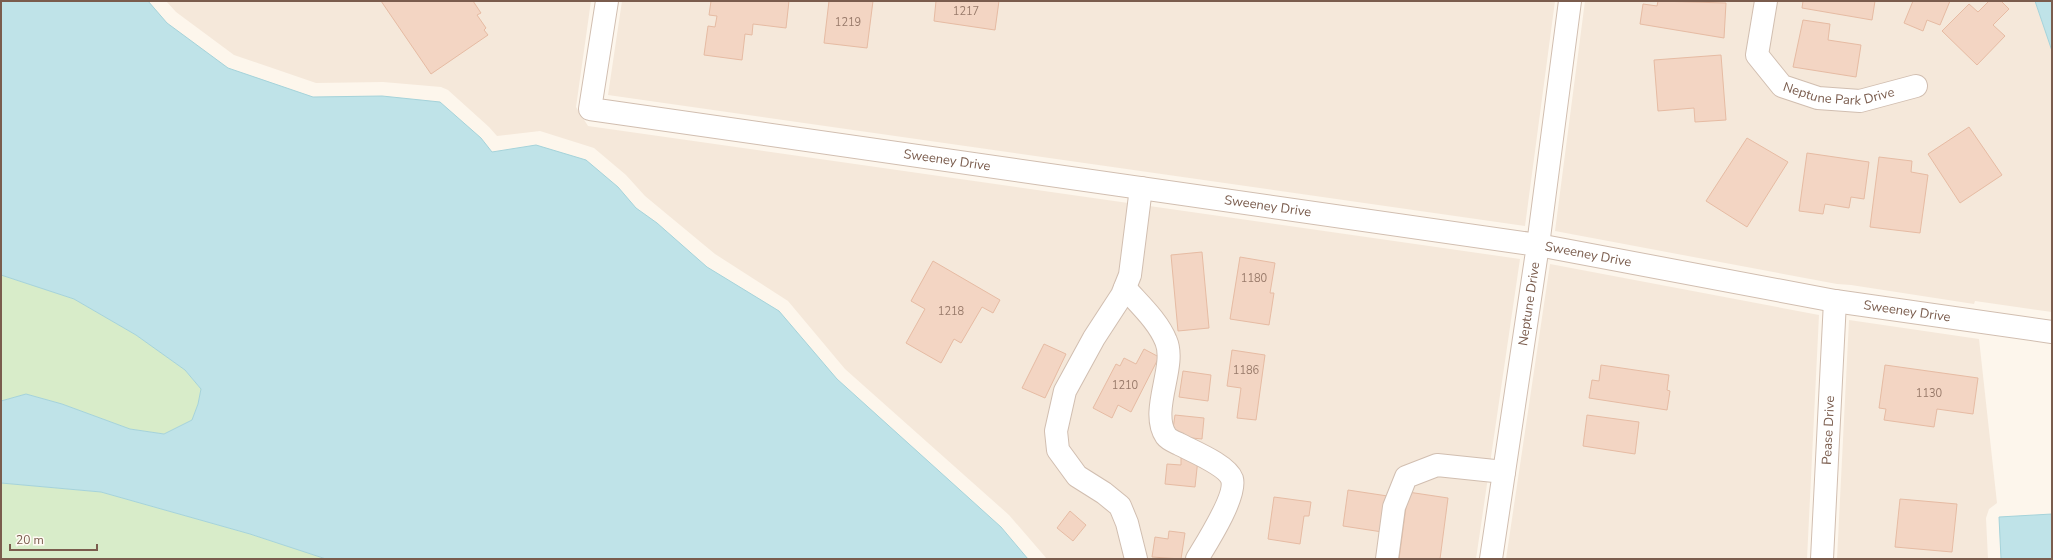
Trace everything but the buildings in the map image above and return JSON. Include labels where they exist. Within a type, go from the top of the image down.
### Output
[{"type":"street","name":"Sweeney Drive","points":[[606,1],[590,109],[1538,245],[1835,301],[2052,332]]},
{"type":"street","name":"Neptune Drive","points":[[1491,559],[1538,245],[1570,1]]},
{"type":"street","name":"Neptune Park Drive","points":[[1766,1],[1757,55],[1782,86],[1818,98],[1860,100],[1916,86]]},
{"type":"street","points":[[1136,559],[1127,523],[1120,506],[1104,493],[1077,476],[1058,450],[1056,431],[1065,391],[1094,338],[1125,288],[1130,275],[1141,188]]},
{"type":"street","points":[[1125,288],[1151,318],[1167,341],[1168,356],[1161,424],[1167,438],[1211,461],[1226,471],[1232,479],[1232,490],[1218,524],[1196,559]]},
{"type":"street","name":"Pease Drive","points":[[1822,559],[1835,301]]},
{"type":"street","points":[[1387,559],[1394,507],[1406,477],[1437,465],[1504,472]]},
{"type":"shaded area","points":[[166,1],[591,1],[576,107],[588,126],[1520,259],[1476,559],[1047,559],[1009,515],[845,369],[788,301],[715,254],[645,196],[626,175],[594,148],[540,131],[497,136],[448,90],[441,87],[383,82],[316,83],[234,55],[176,12]]},
{"type":"shaded area","points":[[622,1],[1555,1],[1525,226],[608,95]]},
{"type":"shaded area","points":[[1585,1],[2035,1],[2052,52],[2052,312],[1975,301],[1974,304],[1837,284],[1555,231]]},
{"type":"shaded area","points":[[1550,264],[1819,315],[1807,559],[1506,559]]},
{"type":"shaded area","points":[[1849,320],[1979,339],[1997,503],[1989,509],[1986,518],[1988,559],[1837,559]]},
{"type":"green space","points":[[1,275],[74,299],[136,335],[185,370],[201,389],[198,404],[192,420],[164,434],[130,429],[62,404],[26,394],[1,401]]},
{"type":"green space","points":[[1,483],[101,492],[250,534],[326,559],[1,559]]},
{"type":"water","points":[[1,1],[148,1],[167,23],[228,68],[313,97],[382,96],[440,102],[481,138],[492,152],[536,145],[586,160],[618,187],[636,208],[657,223],[707,267],[779,311],[837,379],[1001,527],[1028,559],[326,559],[250,534],[101,492],[1,483],[1,401],[26,394],[62,404],[130,429],[164,434],[192,420],[198,404],[201,389],[185,370],[136,335],[74,299],[1,275]]},
{"type":"water","points":[[2035,1],[2052,1],[2052,51]]},
{"type":"water","points":[[2052,514],[2052,559],[2001,559],[1999,517]]}]
